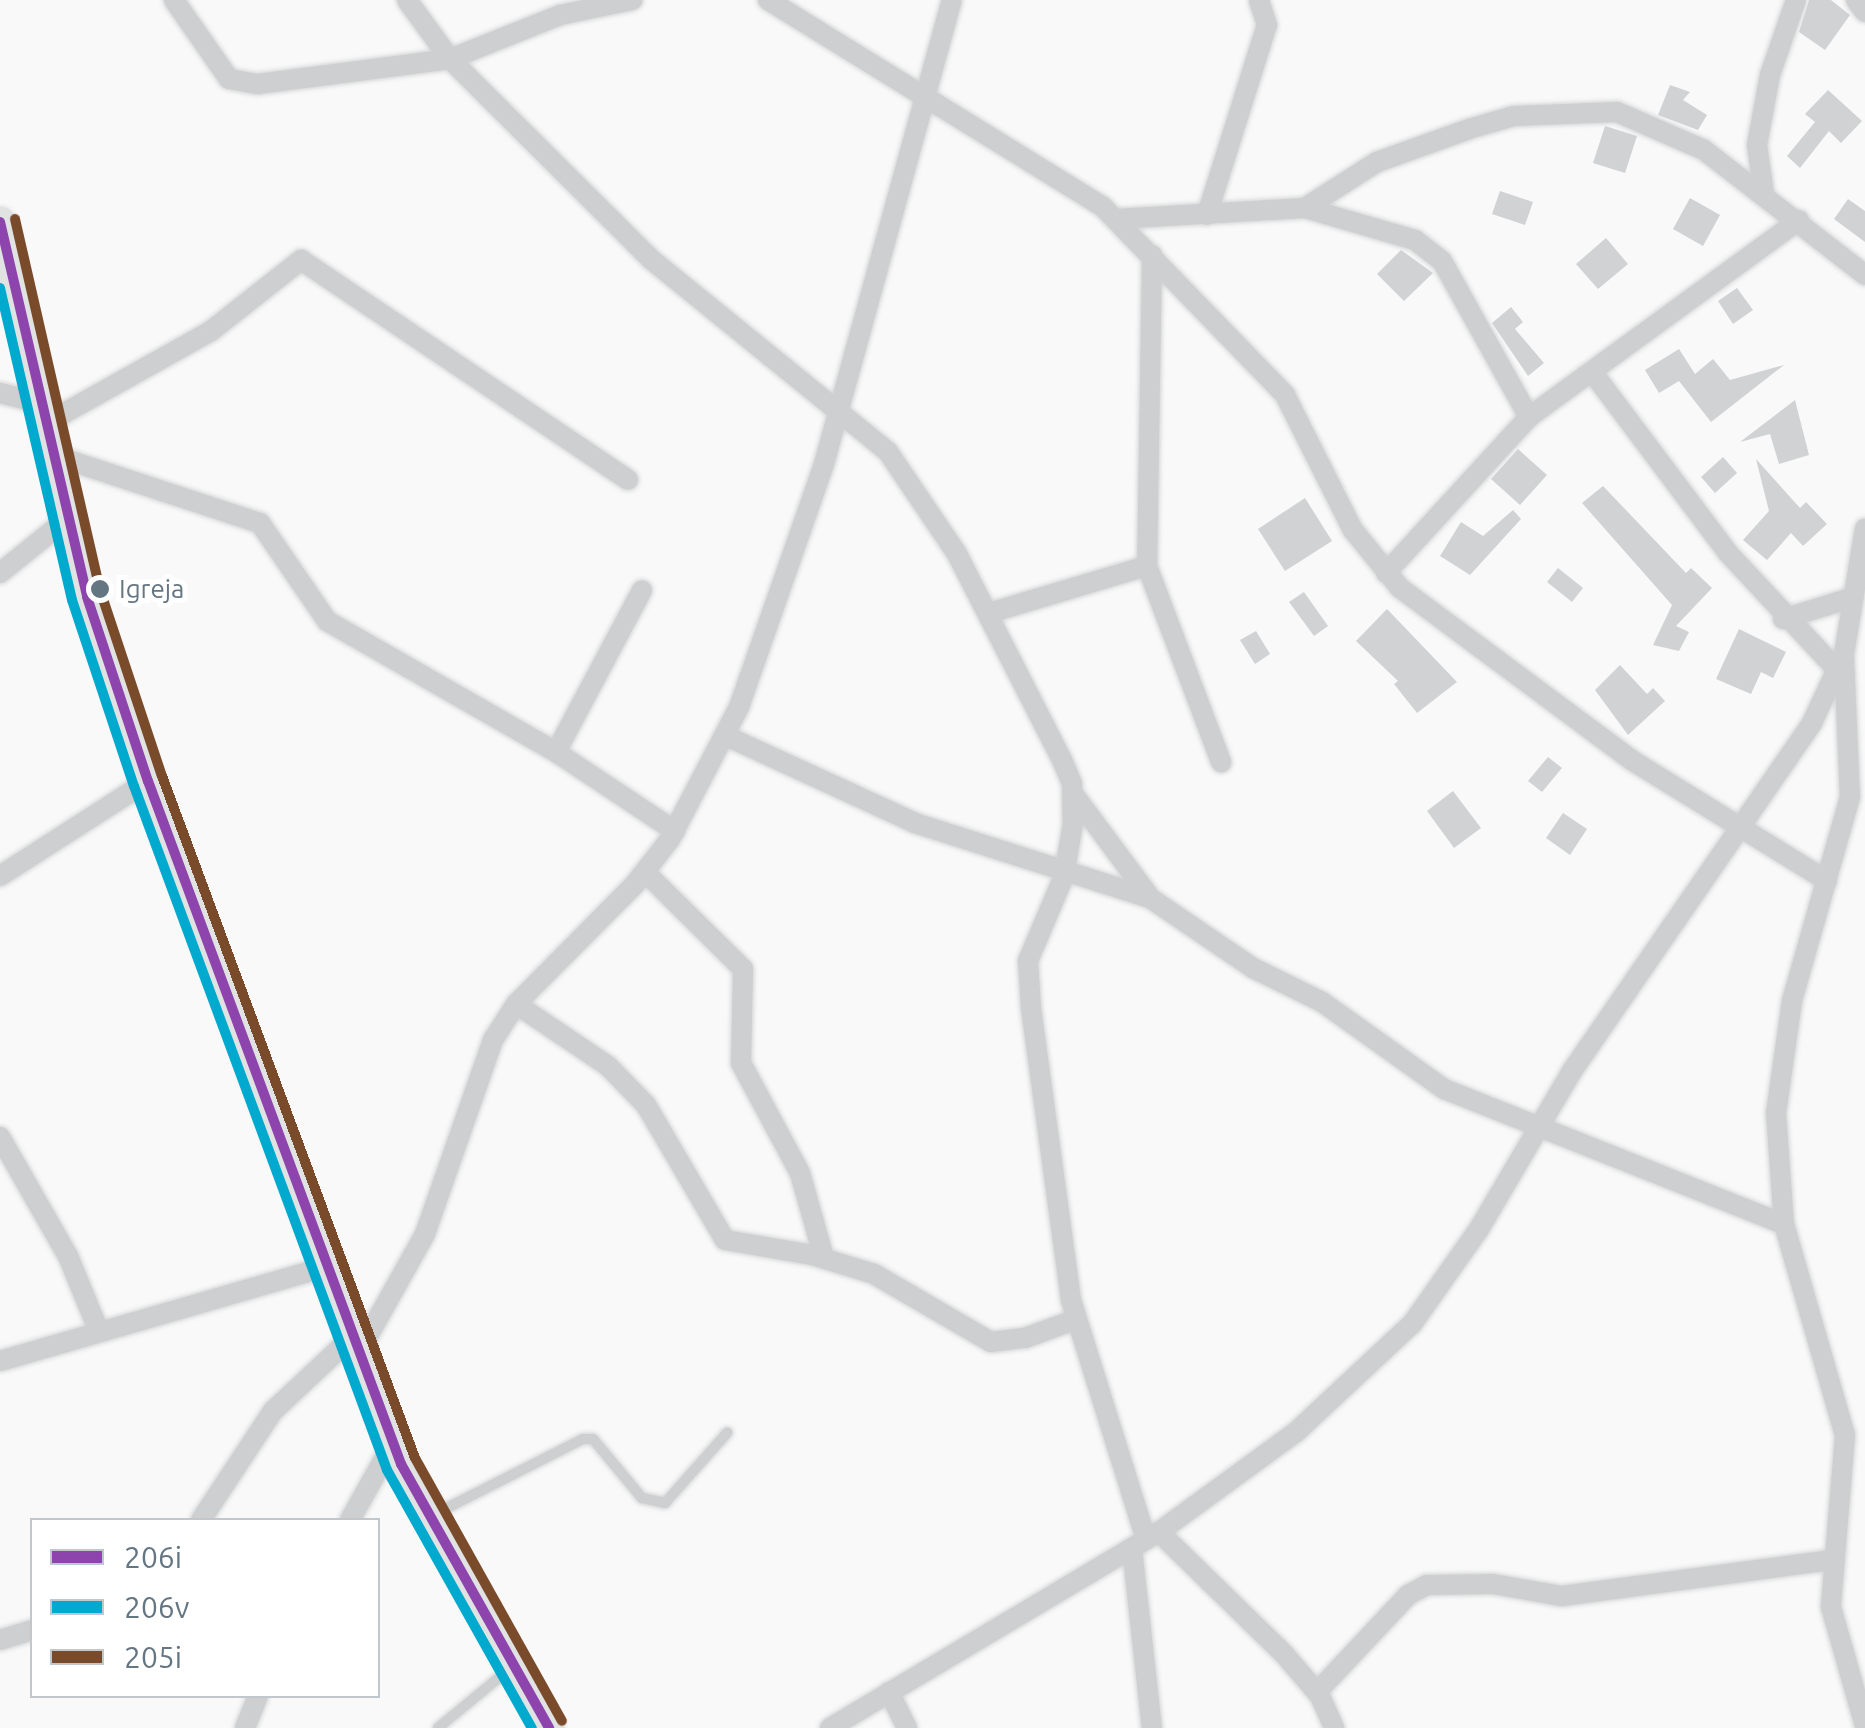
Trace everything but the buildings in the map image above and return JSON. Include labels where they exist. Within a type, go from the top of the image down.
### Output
[{"type":"street","points":[[174,0],[214,60],[243,84],[450,59],[560,16],[632,0]]},
{"type":"street","points":[[407,0],[450,59],[652,260],[888,452],[989,612],[1074,795],[1150,898],[1253,968],[1322,1002],[1444,1089],[1541,1124],[1784,1224]]},
{"type":"street","points":[[768,0],[1041,164],[1115,219],[1285,395],[1353,530],[1386,573],[1633,761],[1746,826],[1827,881]]},
{"type":"street","points":[[201,1518],[273,1411],[355,1346],[426,1234],[494,1040],[516,1004],[645,872],[674,831],[726,736],[805,526],[952,0]]},
{"type":"street","points":[[1207,216],[1267,25],[1259,0]]},
{"type":"street","points":[[1764,194],[1758,145],[1770,75],[1796,0]]},
{"type":"street","points":[[1306,208],[1377,162],[1469,129],[1514,116],[1617,112],[1704,150],[1800,220],[1865,276]]},
{"type":"street","points":[[1115,219],[1306,208],[1430,250],[1530,417]]},
{"type":"street","points":[[1386,573],[1530,417],[1800,220]]},
{"type":"street","points":[[0,222],[50,454],[148,781],[393,1444],[549,1728]]},
{"type":"street","points":[[1152,255],[1147,566],[1220,762]]},
{"type":"street","points":[[40,414],[211,331],[301,260],[628,480]]},
{"type":"street","points":[[1593,373],[1783,619],[1840,662],[1858,799],[1827,881],[1779,1064],[1776,1112],[1784,1224],[1844,1435],[1830,1560],[1836,1645],[1860,1701],[1865,1726]]},
{"type":"street","points":[[0,393],[40,414]]},
{"type":"street","points":[[50,454],[260,523],[275,537],[327,621],[556,752],[674,831]]},
{"type":"street","points":[[0,573],[68,519]]},
{"type":"street","points":[[830,1728],[1145,1540],[1296,1432],[1412,1324],[1541,1124],[1746,826],[1812,722],[1840,662],[1858,584],[1865,528]]},
{"type":"street","points":[[989,612],[1147,566]]},
{"type":"street","points":[[1783,619],[1858,584]]},
{"type":"street","points":[[556,752],[642,590]]},
{"type":"street","points":[[726,736],[880,808],[1064,876],[1150,898]]},
{"type":"street","points":[[0,876],[148,781]]},
{"type":"street","points":[[1074,795],[1064,876],[1028,962],[1077,1320],[1145,1540],[1152,1728]]},
{"type":"street","points":[[645,872],[743,970],[740,1064],[800,1173],[824,1258]]},
{"type":"street","points":[[516,1004],[608,1066],[646,1105],[725,1240],[824,1258],[874,1274],[990,1342],[1014,1342],[1077,1320]]},
{"type":"street","points":[[0,1137],[68,1256],[98,1329]]},
{"type":"street","points":[[0,1361],[98,1329],[326,1267]]},
{"type":"street","points":[[351,1518],[393,1444]]},
{"type":"street","points":[[1145,1540],[1317,1692],[1334,1728]]},
{"type":"street","points":[[1317,1692],[1408,1595],[1427,1585],[1493,1584],[1562,1596],[1830,1560]]},
{"type":"street","points":[[0,1640],[30,1631]]},
{"type":"street","points":[[888,1692],[907,1728]]},
{"type":"street","points":[[245,1728],[257,1698]]},
{"type":"lane","points":[[430,1516],[583,1439],[594,1439],[642,1498],[665,1503],[728,1433]]},
{"type":"lane","points":[[438,1728],[514,1665]]},
{"type":"transit line","name":"205i","points":[[15,219],[101,593],[162,776],[415,1458],[562,1721]]},
{"type":"transit line","name":"206i","points":[[0,222],[87,597],[148,781],[401,1464],[549,1728]]},
{"type":"transit line","name":"206v","points":[[0,288],[72,600],[134,786],[387,1470],[532,1728]]},
{"type":"place","name":"Igreja","points":[[100,589]]}]
